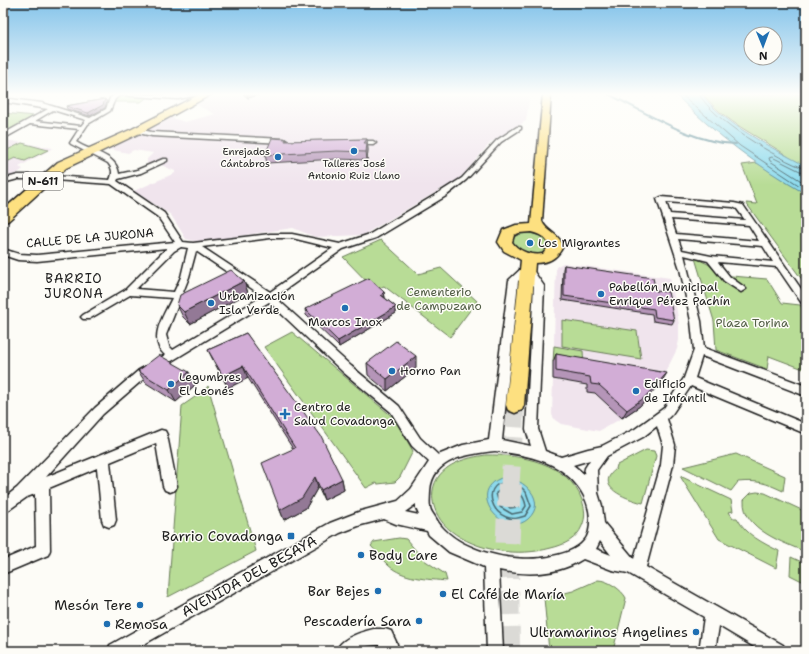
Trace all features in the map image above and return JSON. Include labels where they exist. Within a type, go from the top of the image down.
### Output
[{"type":"highway","name":"N-611","points":[[3,218],[62,165],[148,125]]},
{"type":"main road","points":[[533,229],[529,213],[537,125]]},
{"type":"main road","points":[[533,229],[536,221],[544,125]]},
{"type":"main road","points":[[533,229],[552,237],[556,243],[556,249],[548,256],[528,263],[512,252],[505,242],[506,236],[512,231],[533,229]]},
{"type":"main road","points":[[515,405],[528,263]]},
{"type":"street","points":[[3,137],[25,125]]},
{"type":"street","points":[[52,125],[82,128]]},
{"type":"street","points":[[86,125],[82,128],[73,144],[107,159],[115,167],[114,180]]},
{"type":"street","points":[[3,507],[22,493],[99,411],[143,373],[269,297],[340,247],[373,236],[443,194],[464,179],[499,141],[519,128]]},
{"type":"street","points":[[136,131],[152,134],[292,141]]},
{"type":"street","points":[[344,143],[373,143]]},
{"type":"street","points":[[3,181],[18,177],[114,180],[139,172],[165,160]]},
{"type":"street","points":[[86,317],[128,292],[171,249],[180,244],[161,215],[114,180]]},
{"type":"street","points":[[591,494],[591,468],[603,452],[639,432],[668,411],[689,380],[699,350],[696,321],[680,252],[661,199],[734,205],[740,208],[806,304]]},
{"type":"street","points":[[668,216],[750,223]]},
{"type":"street","points":[[193,246],[270,236],[292,236],[340,247]]},
{"type":"street","points":[[674,236],[764,244]]},
{"type":"street","name":"CALLE DE LA JURONA","points":[[3,252],[18,257],[37,258],[180,244],[193,246]]},
{"type":"street","points":[[172,355],[164,348],[162,335],[188,269],[193,246]]},
{"type":"street","points":[[193,246],[262,290],[347,369],[395,409],[416,442],[437,462]]},
{"type":"street","points":[[680,252],[711,259],[780,266]]},
{"type":"street","points":[[711,259],[727,279],[741,289]]},
{"type":"street","points":[[495,445],[514,280],[528,263],[539,286],[532,429],[539,453]]},
{"type":"street","points":[[128,292],[178,295]]},
{"type":"street","points":[[699,350],[806,391]]},
{"type":"street","points":[[689,380],[806,429]]},
{"type":"street","points":[[634,568],[667,465],[669,445],[660,417]]},
{"type":"street","points":[[22,493],[161,434],[170,486]]},
{"type":"street","points":[[495,445],[539,453],[562,463],[579,478],[591,494],[596,508],[597,526],[593,541],[583,552],[564,561],[542,566],[518,566],[491,562],[455,547],[430,525],[425,516],[422,503],[424,483],[431,468],[437,462],[458,452],[495,445]]},
{"type":"street","points":[[562,463],[578,459],[592,452],[603,452]]},
{"type":"street","points":[[103,459],[109,520]]},
{"type":"street","name":"AVENIDA DEL BESAYA","points":[[116,651],[334,528],[370,515],[386,513],[408,502],[424,483]]},
{"type":"street","points":[[3,567],[43,550],[42,484]]},
{"type":"street","name":"AVENIDA DEL BESAYA","points":[[386,513],[395,517],[410,519],[430,525]]},
{"type":"street","points":[[597,526],[634,568],[777,651]]},
{"type":"street","points":[[583,552],[604,558],[621,566],[634,568]]},
{"type":"street","points":[[491,562],[494,651]]},
{"type":"street","points":[[707,651],[712,614]]},
{"type":"street","points":[[344,651],[360,641],[378,636],[385,637],[389,644],[390,651]]},
{"type":"shaded area","points":[[153,125],[520,125],[491,142],[460,178],[363,235],[315,237],[293,228],[198,242],[186,239],[171,215],[134,191],[175,173],[175,171],[161,165],[151,169],[147,167],[147,159],[153,153],[134,150],[128,153],[103,148]]},
{"type":"shaded area","points":[[6,140],[53,148],[19,167],[23,169],[18,173],[3,178],[3,141]]},
{"type":"shaded area","points":[[563,263],[670,278],[676,306],[679,325],[679,340],[677,349],[661,381],[640,406],[599,431],[561,424],[555,420],[552,415],[556,267]]},
{"type":"green space","points":[[3,125],[19,125],[3,133]]},
{"type":"green space","points":[[737,125],[806,125],[806,171],[781,152]]},
{"type":"green space","points":[[22,143],[48,150],[25,161],[15,158],[3,164],[3,152]]},
{"type":"green space","points":[[757,163],[806,194],[806,285],[746,203],[757,204],[742,165]]},
{"type":"green space","points":[[530,233],[541,236],[549,245],[546,251],[533,254],[521,250],[513,245],[513,238],[519,234]]},
{"type":"green space","name":"Cementerio de Campuzano","points":[[381,240],[418,274],[441,268],[477,301],[450,337],[384,286],[375,290],[343,257]]},
{"type":"green space","name":"Plaza Torina","points":[[695,258],[708,264],[720,275],[767,279],[782,303],[800,305],[806,313],[806,370],[769,356],[767,369],[716,350],[714,321]]},
{"type":"green space","points":[[562,320],[637,331],[641,359],[562,346]]},
{"type":"green space","points":[[292,332],[394,418],[413,451],[400,477],[395,482],[376,483],[366,488],[264,347]]},
{"type":"green space","points":[[554,346],[583,351],[584,367],[553,362]]},
{"type":"green space","points":[[208,386],[256,551],[168,597],[182,406],[205,390]]},
{"type":"green space","points":[[646,450],[654,451],[656,456],[643,503],[621,495],[610,487],[608,481],[617,465]]},
{"type":"green space","points":[[736,454],[785,476],[783,491],[767,484],[751,481],[738,482],[731,491],[683,467]]},
{"type":"green space","points":[[486,455],[514,456],[528,459],[555,469],[566,477],[576,487],[584,507],[584,519],[580,531],[570,541],[556,547],[539,551],[512,552],[485,548],[450,530],[443,524],[435,508],[433,491],[435,483],[440,475],[451,465],[465,459]]},
{"type":"green space","points":[[680,476],[731,500],[733,511],[729,512],[733,518],[737,518],[745,529],[755,538],[779,551],[776,568],[719,539]]},
{"type":"green space","points":[[751,493],[765,493],[806,512],[806,552],[766,534],[750,519],[745,510],[744,500]]},
{"type":"green space","points":[[399,538],[406,539],[424,560],[445,574],[447,581],[416,578],[394,570],[371,546],[374,542]]},
{"type":"green space","points":[[791,557],[806,564],[806,583],[790,575]]},
{"type":"green space","points":[[598,580],[602,580],[614,586],[626,598],[613,651],[549,651],[544,598],[573,591]]},
{"type":"water","points":[[708,125],[734,125],[765,144],[806,166],[806,194],[788,184],[754,161]]},
{"type":"water","points":[[504,477],[519,481],[526,486],[534,498],[536,505],[534,512],[528,519],[518,524],[508,523],[499,518],[492,511],[487,502],[487,492],[492,483]]},
{"type":"building","points":[[272,138],[286,139],[285,141],[367,139],[364,143],[367,143],[366,152],[337,151],[265,155]]},
{"type":"building","name":"Pabellón Municipal Enrique Pérez Pachín","points":[[564,265],[653,278],[656,291],[668,292],[674,320],[655,317],[654,309],[564,296]]},
{"type":"building","points":[[231,270],[244,281],[184,312],[177,305],[180,295]]},
{"type":"building","points":[[369,278],[384,292],[381,295],[396,307],[338,341],[305,309]]},
{"type":"building","name":"Centro de Salud Covadonga","points":[[246,333],[321,436],[342,479],[321,490],[315,477],[302,498],[280,510],[262,463],[295,448],[243,366],[223,376],[208,350]]},
{"type":"building","points":[[396,341],[416,356],[387,379],[367,363]]},
{"type":"building","name":"Edificio de Infantil","points":[[556,354],[667,373],[644,398],[627,410],[599,385],[591,384],[590,377],[556,371]]},
{"type":"building","points":[[159,355],[189,372],[169,390],[138,371]]},
{"type":"waterway","points":[[667,125],[686,133],[703,138],[736,144]]},
{"type":"tunnel","points":[[510,485],[515,405]]},
{"type":"tunnel","points":[[508,651],[507,558],[510,484]]},
{"type":"place","name":"Talleres José Antonio Ruiz Llano","points":[[354,151]]},
{"type":"place","name":"Enrejados Cántabros","points":[[278,157]]},
{"type":"place","name":"Los Migrantes","points":[[530,243]]},
{"type":"place","name":"Pabellón Municipal Enrique Pérez Pachín","points":[[601,294]]},
{"type":"place","name":"Urbanización Isla Verde","points":[[211,303]]},
{"type":"place","name":"Marcos Inox","points":[[345,308]]},
{"type":"place","name":"Horno Pan","points":[[392,371]]},
{"type":"place","name":"Legumbres El Leonés","points":[[171,384]]},
{"type":"place","name":"Edificio de Infantil","points":[[636,391]]},
{"type":"place","name":"Centro de Salud Covadonga","points":[[285,414]]},
{"type":"place","name":"Barrio Covadonga","points":[[291,536]]},
{"type":"place","name":"Body Care","points":[[361,555]]},
{"type":"place","name":"Bar Bejes","points":[[378,591]]},
{"type":"place","name":"El Café de María","points":[[443,594]]},
{"type":"place","name":"Mesón Tere","points":[[140,605]]},
{"type":"place","name":"Pescadería Sara","points":[[419,621]]},
{"type":"place","name":"Remosa","points":[[107,624]]},
{"type":"place","name":"Ultramarinos Angelines","points":[[696,632]]},
{"type":"district","name":"BARRIO JURONA","points":[[74,286]]}]
